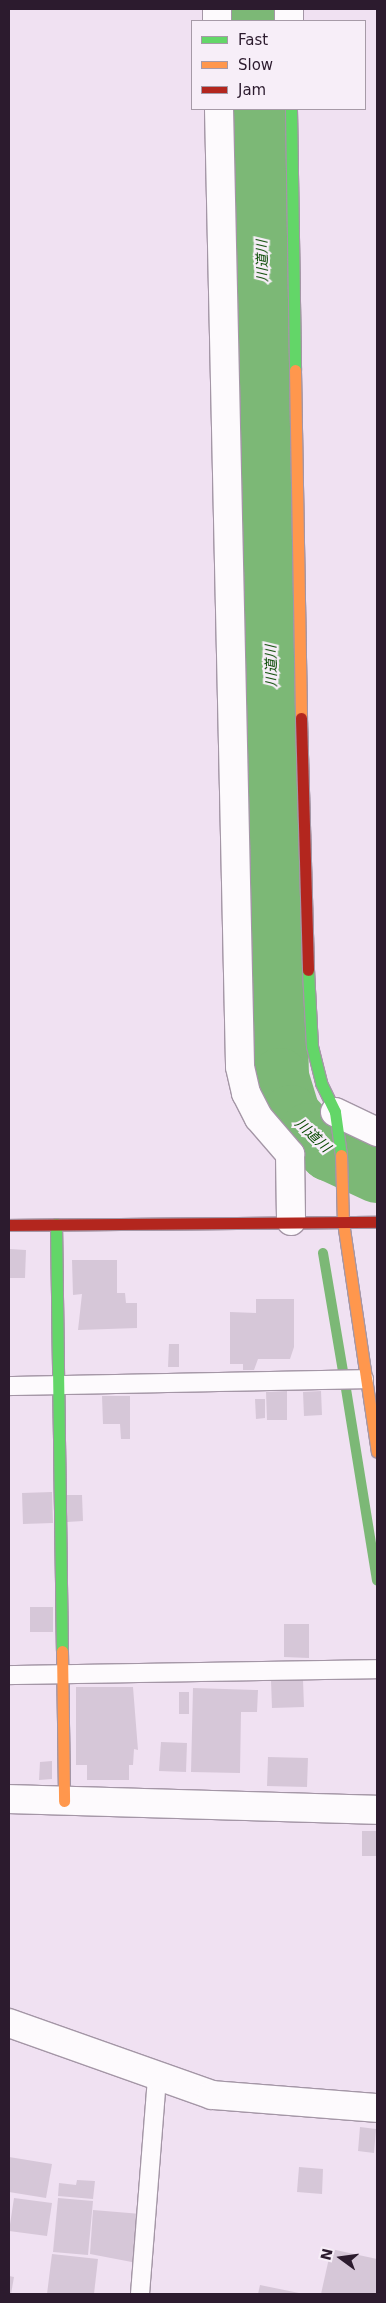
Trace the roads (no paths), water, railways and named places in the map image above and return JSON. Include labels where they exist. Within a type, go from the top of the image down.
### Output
[{"type":"street","points":[[219,110],[240,1067],[246,1093],[259,1118],[290,1154],[291,1222]]},
{"type":"street","points":[[291,110],[304,904],[312,1046],[321,1084],[336,1118],[345,1187],[343,1222],[364,1379],[377,1451]]},
{"type":"street","points":[[336,1118],[377,1132]]},
{"type":"street","points":[[9,1225],[377,1222]]},
{"type":"street","points":[[56,1224],[64,1674],[64,1801]]},
{"type":"street","points":[[9,1800],[377,1810]]},
{"type":"street","points":[[9,2023],[156,2079],[212,2095],[377,2108]]},
{"type":"lane","points":[[9,1386],[364,1379]]},
{"type":"lane","points":[[9,1675],[377,1669]]},
{"type":"lane","points":[[140,2294],[156,2079]]},
{"type":"waterway","name":"川道川","points":[[256,9],[256,20]]},
{"type":"waterway","name":"川道川","points":[[258,110],[280,1077],[291,1114],[308,1132],[329,1152],[377,1174]]},
{"type":"waterway","points":[[308,1132],[313,1170]]},
{"type":"waterway","points":[[323,1253],[343,1371]]},
{"type":"waterway","points":[[346,1389],[377,1581]]}]
